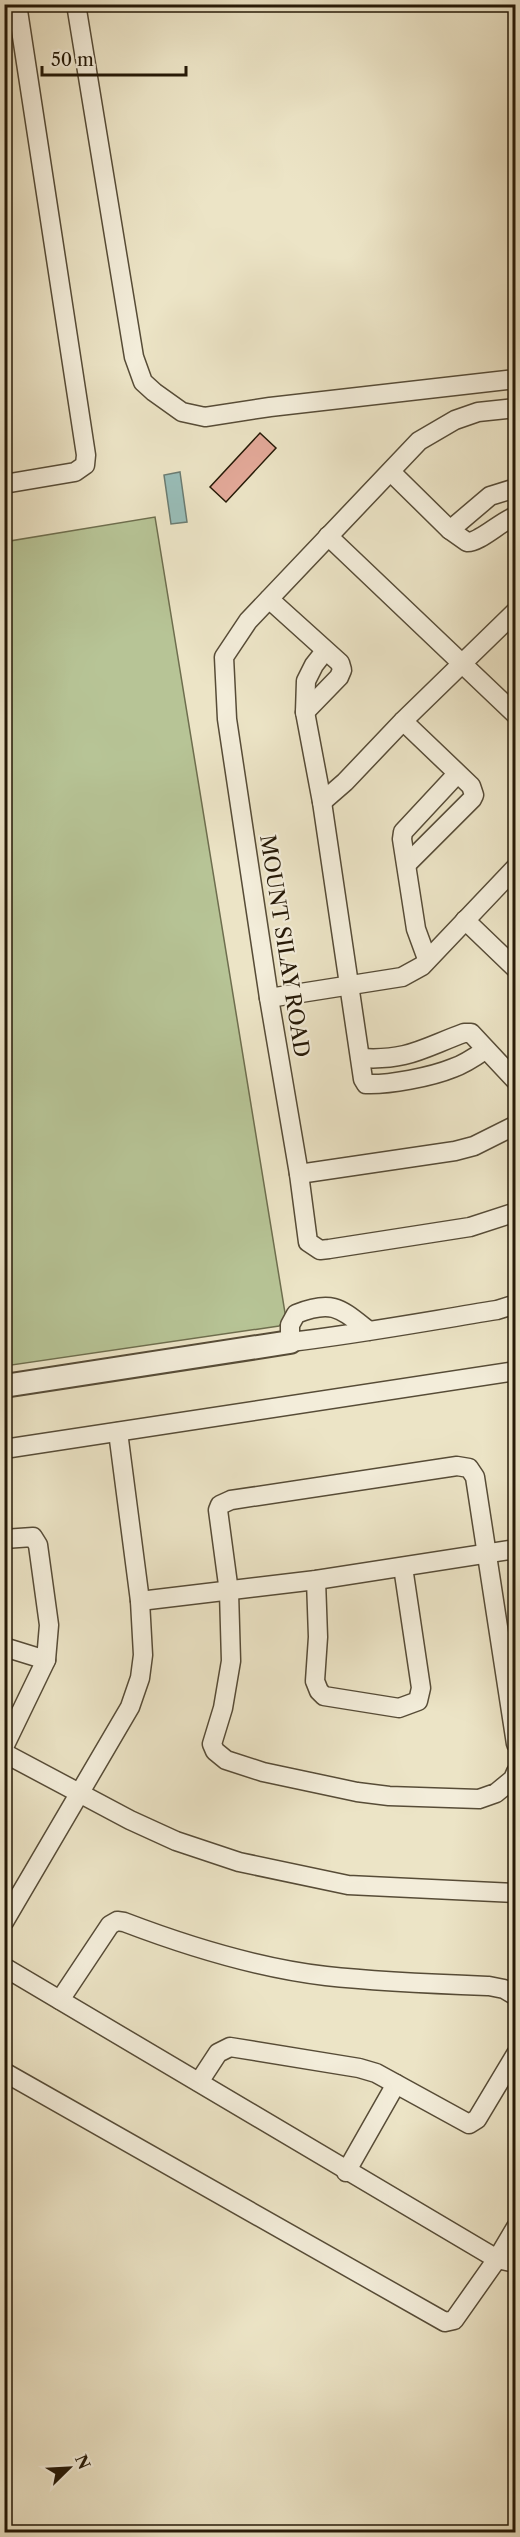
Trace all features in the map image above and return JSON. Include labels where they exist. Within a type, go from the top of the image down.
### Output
[{"type":"street","points":[[4,484],[75,471],[85,465],[86,455],[17,4]]},
{"type":"street","points":[[76,4],[134,357],[142,382],[154,393],[182,412],[205,417],[270,407],[516,380]]},
{"type":"street","points":[[305,712],[341,674],[340,663],[269,599],[419,441],[440,428],[478,412],[516,408]]},
{"type":"street","points":[[391,472],[450,530],[467,542],[472,542],[516,516]]},
{"type":"street","points":[[450,530],[490,496],[516,488]]},
{"type":"street","points":[[332,532],[465,659],[516,715]]},
{"type":"street","name":"MOUNT SILAY ROAD","points":[[269,599],[236,637],[224,657],[227,719],[308,1242],[320,1250],[329,1249],[470,1227],[516,1212]]},
{"type":"street","points":[[322,802],[345,782],[465,659],[516,611]]},
{"type":"street","points":[[325,651],[314,665],[306,681],[305,712],[322,802],[363,1079],[366,1084],[373,1084],[453,1068],[485,1050]]},
{"type":"street","points":[[465,659],[516,698]]},
{"type":"street","points":[[403,721],[471,786],[474,795],[407,864]]},
{"type":"street","points":[[427,959],[416,929],[402,839],[403,832],[457,774]]},
{"type":"street","points":[[269,998],[402,977],[422,966],[516,867]]},
{"type":"street","points":[[465,920],[516,969]]},
{"type":"street","points":[[361,1058],[400,1058],[421,1052],[464,1033],[471,1033],[516,1081]]},
{"type":"street","points":[[299,1174],[427,1157],[455,1151],[474,1146],[516,1125]]},
{"type":"street","points":[[4,1386],[369,1331],[497,1310],[516,1304]]},
{"type":"street","points":[[290,1342],[290,1325],[296,1314],[330,1306],[343,1311],[369,1331]]},
{"type":"street","points":[[4,1449],[516,1371]]},
{"type":"street","points":[[4,1922],[130,1707],[140,1678],[143,1655],[140,1601],[118,1432]]},
{"type":"street","points":[[516,1744],[488,1552],[475,1477],[469,1468],[457,1466],[231,1500],[220,1505],[218,1510],[229,1592],[231,1661],[223,1708],[212,1744],[215,1751],[226,1760],[285,1778],[357,1792],[411,1797],[479,1798],[496,1793],[513,1779],[516,1772]]},
{"type":"street","points":[[4,1539],[33,1537],[38,1545],[49,1625],[46,1660],[4,1747]]},
{"type":"street","points":[[140,1601],[316,1580],[516,1549]]},
{"type":"street","points":[[316,1580],[318,1637],[315,1681],[319,1691],[324,1696],[399,1708],[418,1701],[421,1688],[403,1567]]},
{"type":"street","points":[[4,1647],[46,1660]]},
{"type":"street","points":[[4,1753],[130,1820],[176,1841],[239,1862],[348,1885],[516,1893]]},
{"type":"street","points":[[60,2000],[110,1925],[117,1922],[124,1922],[188,1945],[260,1964],[324,1976],[489,1986],[504,1989],[516,1996]]},
{"type":"street","points":[[4,1967],[200,2082],[346,2172],[497,2259],[516,2263]]},
{"type":"street","points":[[200,2082],[218,2053],[230,2048],[359,2068],[376,2073],[469,2124],[477,2119],[516,2054]]},
{"type":"street","points":[[4,2072],[445,2322],[454,2320],[497,2259],[516,2227]]},
{"type":"street","points":[[346,2172],[396,2084]]},
{"type":"green space","points":[[155,517],[286,1319],[279,1326],[5,1366],[4,542]]},
{"type":"water","points":[[180,472],[187,522],[171,524],[164,475]]},
{"type":"building","points":[[260,433],[276,448],[226,502],[210,487]]}]
